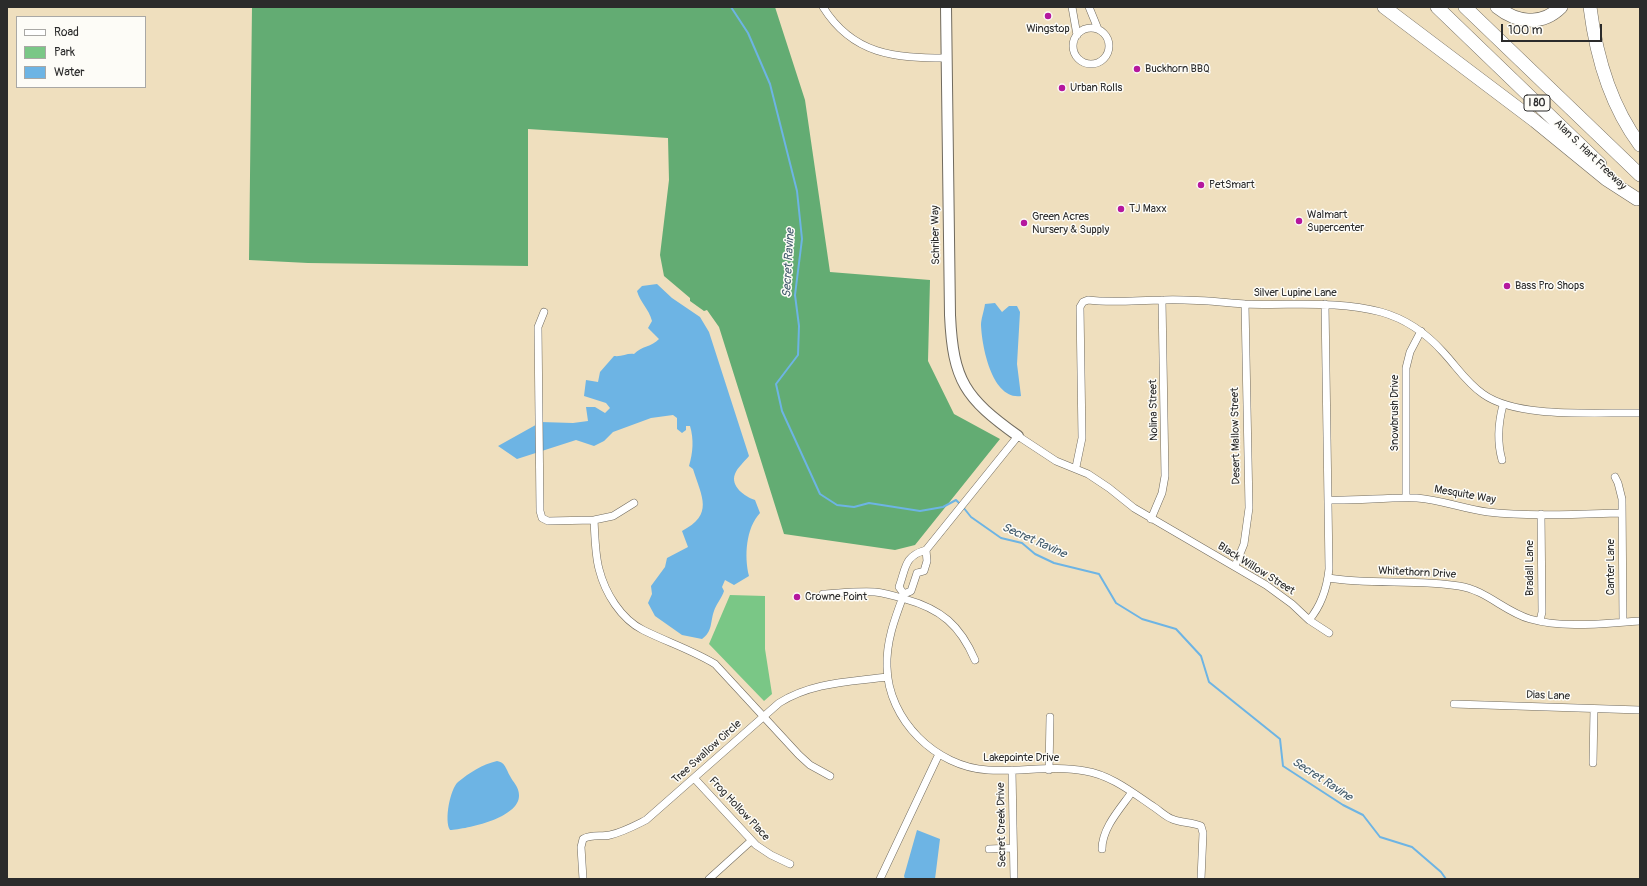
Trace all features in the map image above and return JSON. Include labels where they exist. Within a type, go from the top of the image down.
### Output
[{"type":"highway","points":[[1384,7],[1535,121],[1606,179],[1638,201]]},
{"type":"highway","name":"Alan S. Hart Freeway","points":[[1437,7],[1638,201]]},
{"type":"highway","name":"Alan S. Hart Freeway","points":[[1465,7],[1640,175]]},
{"type":"highway","points":[[1497,7],[1514,18],[1535,21],[1544,19],[1561,7]]},
{"type":"highway","points":[[1590,7],[1594,39],[1603,72],[1620,111],[1640,144]]},
{"type":"street","points":[[824,7],[832,20],[848,37],[872,50],[897,56],[946,58]]},
{"type":"street","name":"Schriber Way","points":[[946,7],[950,315],[954,360],[966,388],[975,400],[986,413],[1018,436]]},
{"type":"street","points":[[1072,7],[1077,35]]},
{"type":"street","points":[[1089,7],[1098,29],[1107,38],[1109,49],[1104,58],[1098,62],[1086,63],[1079,58],[1073,44],[1077,35],[1087,28],[1098,29]]},
{"type":"street","name":"Silver Lupine Lane","points":[[1076,468],[1082,438],[1080,307],[1083,302],[1088,300],[1192,299],[1245,304],[1350,305],[1381,312],[1402,320],[1421,331],[1444,353],[1468,382],[1484,395],[1503,405],[1539,411],[1640,413]]},
{"type":"street","name":"Nolina Street","points":[[1151,519],[1162,493],[1165,476],[1162,300]]},
{"type":"street","name":"Desert Mallow Street","points":[[1235,566],[1244,544],[1249,508],[1245,304]]},
{"type":"street","points":[[1309,620],[1320,604],[1328,578],[1329,500],[1325,304]]},
{"type":"street","points":[[544,312],[538,328],[540,503],[542,518],[548,521],[594,520],[612,516],[634,503]]},
{"type":"street","name":"Snowbrush Drive","points":[[1406,498],[1406,368],[1410,352],[1421,331]]},
{"type":"street","points":[[1502,460],[1498,428],[1503,405]]},
{"type":"street","name":"Black Willow Street","points":[[1018,436],[1056,461],[1076,468],[1105,484],[1134,508],[1151,519],[1235,566],[1280,595],[1309,620],[1329,633]]},
{"type":"street","name":"Lakepointe Drive","points":[[903,596],[899,587],[908,559],[917,552],[926,550],[1018,436]]},
{"type":"street","name":"Canter Lane","points":[[1615,477],[1621,491],[1623,622]]},
{"type":"street","name":"Mesquite Way","points":[[1329,500],[1406,498],[1453,503],[1488,512],[1541,514],[1622,513]]},
{"type":"street","name":"Bradall Lane","points":[[1540,621],[1542,612],[1541,514]]},
{"type":"street","points":[[594,520],[599,569],[608,594],[623,614],[641,629],[701,654],[715,664],[810,765],[830,776]]},
{"type":"street","name":"Lakepointe Drive","points":[[926,550],[927,561],[924,571],[917,573],[911,591],[903,596],[888,643],[887,677],[893,698],[908,725],[918,737],[939,754],[969,767],[988,770],[1074,769],[1096,773],[1132,792],[1172,820],[1193,822],[1201,826],[1203,833],[1201,879]]},
{"type":"street","points":[[906,567],[917,573]]},
{"type":"street","name":"Whitethorn Drive","points":[[1328,578],[1437,583],[1461,586],[1479,592],[1514,613],[1540,621],[1570,624],[1640,621]]},
{"type":"street","points":[[823,594],[876,592],[903,596],[928,606],[949,620],[964,639],[975,660]]},
{"type":"street","name":"Tree Swallow Circle","points":[[583,879],[583,839],[588,835],[611,835],[633,827],[658,811],[763,716],[785,699],[808,688],[887,677]]},
{"type":"street","name":"Dias Lane","points":[[1454,704],[1640,710]]},
{"type":"street","points":[[1592,763],[1594,709]]},
{"type":"street","points":[[1049,770],[1050,718]]},
{"type":"street","points":[[880,879],[939,754]]},
{"type":"street","name":"Secret Creek Drive","points":[[1012,770],[1014,879]]},
{"type":"street","name":"Frog Hollow Place","points":[[694,778],[762,850],[790,864]]},
{"type":"street","points":[[1102,849],[1103,836],[1132,792]]},
{"type":"street","points":[[710,879],[752,841]]},
{"type":"street","points":[[990,849],[1013,848]]},
{"type":"green space","points":[[252,7],[775,7],[805,100],[830,272],[930,280],[928,361],[954,414],[1000,439],[915,545],[895,550],[784,534],[719,327],[707,310],[704,311],[690,301],[690,298],[664,276],[660,255],[669,180],[668,138],[528,129],[528,266],[308,263],[249,260]]},
{"type":"green space","points":[[730,595],[765,596],[765,649],[772,694],[764,701],[709,644]]},
{"type":"water","points":[[657,284],[672,298],[700,317],[709,332],[749,456],[735,474],[734,478],[736,487],[743,494],[755,500],[760,513],[755,519],[747,543],[747,568],[749,576],[734,585],[725,580],[722,587],[724,591],[715,608],[710,630],[702,639],[682,635],[655,616],[648,603],[652,594],[651,586],[665,567],[667,558],[688,547],[682,531],[692,525],[702,512],[703,504],[700,489],[693,469],[689,466],[692,446],[690,426],[686,426],[686,430],[682,433],[677,429],[677,418],[673,415],[651,418],[613,432],[604,441],[594,446],[576,440],[517,459],[498,446],[541,422],[573,423],[588,421],[586,407],[595,407],[605,413],[610,408],[606,403],[584,396],[586,380],[598,382],[600,372],[614,356],[634,354],[640,349],[653,344],[659,339],[648,328],[652,321],[637,291],[642,286]]},
{"type":"water","points":[[995,303],[1002,312],[1009,306],[1017,306],[1020,312],[1017,364],[1021,396],[1011,395],[1003,390],[990,370],[986,358],[981,320],[985,304]]},
{"type":"water","points":[[497,761],[504,764],[517,787],[519,795],[517,803],[511,810],[491,821],[480,825],[450,830],[448,826],[448,813],[450,798],[455,786],[458,782],[476,769]]},
{"type":"water","points":[[917,830],[940,839],[935,879],[905,879],[904,876]]},
{"type":"waterway","name":"Secret Ravine","points":[[731,7],[748,33],[770,84],[797,191],[802,239],[795,295],[799,326],[798,355],[776,384],[782,411],[820,494],[837,505],[854,507],[869,503],[920,511],[943,507],[956,500],[960,504]]},
{"type":"waterway","name":"Secret Ravine","points":[[963,507],[971,517],[1001,538],[1022,543],[1035,554],[1054,563],[1099,574],[1116,603],[1142,619],[1176,629],[1201,656],[1209,682],[1280,739],[1283,766],[1343,805],[1363,815],[1380,837],[1412,847],[1441,872],[1446,879]]},
{"type":"place","name":"Wingstop","points":[[1048,16]]},
{"type":"place","name":"Buckhorn BBQ","points":[[1137,69]]},
{"type":"place","name":"Urban Rolls","points":[[1062,88]]},
{"type":"place","name":"PetSmart","points":[[1201,185]]},
{"type":"place","name":"TJ Maxx","points":[[1121,209]]},
{"type":"place","name":"Walmart Supercenter","points":[[1299,221]]},
{"type":"place","name":"Green Acres Nursery & Supply","points":[[1024,223]]},
{"type":"place","name":"Bass Pro Shops","points":[[1507,286]]},
{"type":"place","name":"Crowne Point","points":[[797,597]]}]
